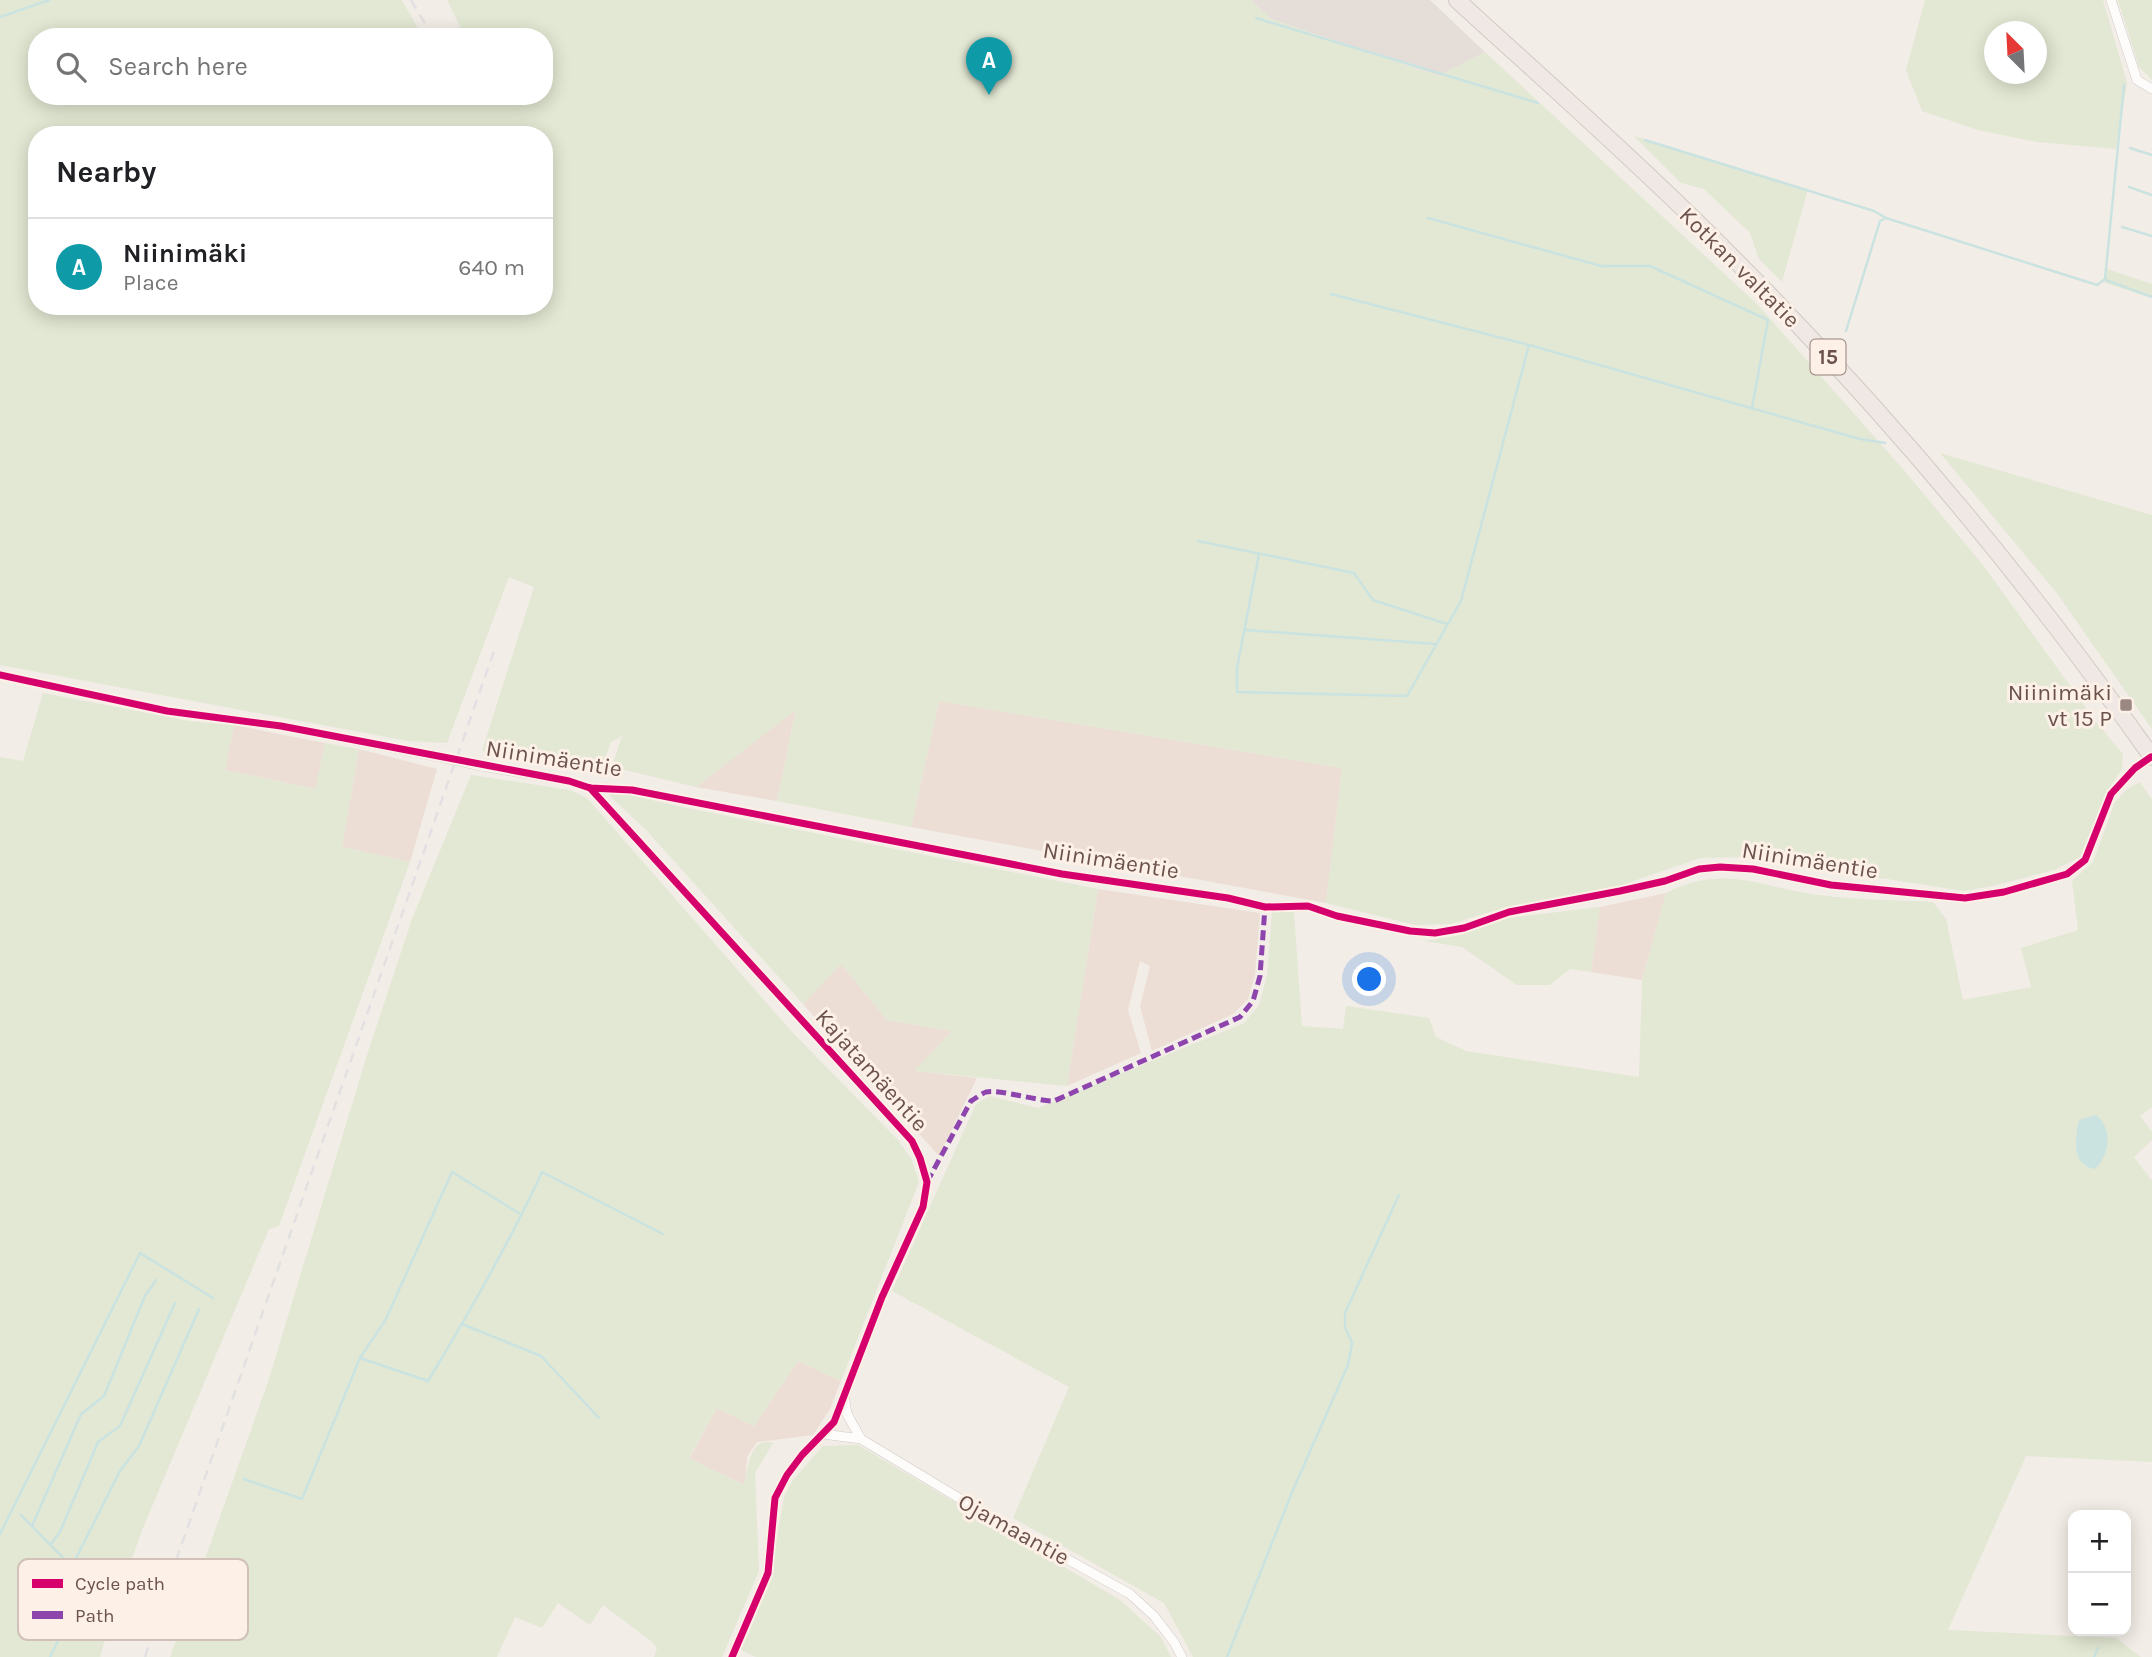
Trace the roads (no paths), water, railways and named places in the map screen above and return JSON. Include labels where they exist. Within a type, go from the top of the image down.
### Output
[{"type":"highway","name":"Kotkan valtatie","points":[[1457,0],[1705,229],[1811,338],[1886,420],[1992,547],[2152,757]]},
{"type":"street","points":[[2111,0],[2137,80],[2152,89]]},
{"type":"street","name":"Niinimäentie","points":[[0,676],[167,710],[281,726],[590,788],[632,790],[879,836],[1062,874],[1228,898],[1265,907],[1308,906],[1337,916],[1410,931],[1435,933],[1464,928],[1509,912],[1613,893],[1709,868],[1753,869],[1831,885],[1965,898],[2004,892],[2067,874],[2085,860],[2111,794],[2135,768],[2152,757]]},
{"type":"street","name":"Kajatamäentie","points":[[590,788],[912,1141],[927,1182],[923,1207],[882,1297],[834,1422],[793,1466],[775,1498],[768,1573],[732,1657]]},
{"type":"street","points":[[843,1394],[847,1414],[862,1439]]},
{"type":"street","name":"Ojamaantie","points":[[823,1434],[862,1439],[982,1512],[1129,1594],[1154,1616],[1182,1657]]},
{"type":"water","points":[[2096,1115],[2105,1127],[2108,1142],[2104,1156],[2095,1169],[2087,1167],[2078,1157],[2076,1135],[2079,1120]]},
{"type":"waterway","points":[[0,17],[49,0]]},
{"type":"waterway","points":[[1256,18],[1538,103]]},
{"type":"waterway","points":[[1645,140],[1874,211],[1886,218],[2097,285],[2105,279],[2124,85]]},
{"type":"waterway","points":[[2130,148],[2152,155]]},
{"type":"waterway","points":[[2129,187],[2152,195]]},
{"type":"waterway","points":[[1428,218],[1601,266],[1650,266],[1768,320],[1752,408]]},
{"type":"waterway","points":[[1846,331],[1880,221],[1884,219]]},
{"type":"waterway","points":[[2122,227],[2152,236]]},
{"type":"waterway","points":[[2106,280],[2152,297]]},
{"type":"waterway","points":[[1331,294],[1529,345],[1860,439],[1885,443]]},
{"type":"waterway","points":[[1259,554],[1237,668],[1237,692],[1407,696],[1461,601],[1529,345]]},
{"type":"waterway","points":[[1198,541],[1354,573],[1373,600],[1447,624]]},
{"type":"waterway","points":[[1246,630],[1436,644]]},
{"type":"waterway","points":[[244,1479],[302,1499],[360,1358],[385,1321],[452,1172],[522,1215]]},
{"type":"waterway","points":[[360,1358],[428,1381],[488,1278],[542,1172],[663,1234]]},
{"type":"waterway","points":[[1227,1657],[1293,1490],[1348,1365],[1352,1343],[1345,1327],[1345,1313],[1399,1195]]},
{"type":"waterway","points":[[0,1534],[140,1253],[213,1298]]},
{"type":"waterway","points":[[32,1526],[81,1414],[104,1396],[145,1296],[156,1280]]},
{"type":"waterway","points":[[51,1544],[60,1532],[98,1442],[120,1426],[175,1303]]},
{"type":"waterway","points":[[76,1559],[120,1471],[139,1446],[199,1309]]},
{"type":"waterway","points":[[462,1324],[541,1356],[599,1418]]},
{"type":"waterway","points":[[21,1515],[64,1559]]},
{"type":"waterway","points":[[50,1657],[58,1640]]},
{"type":"waterway","points":[[2094,1657],[2098,1648]]},
{"type":"railway","points":[[411,0],[428,28]]},
{"type":"railway","points":[[176,1559],[494,651]]},
{"type":"railway","points":[[145,1657],[150,1640]]},
{"type":"place","name":"Niinimäki","points":[[989,95]]},
{"type":"place","name":"Niinimäki vt 15 P","points":[[2126,705]]}]
